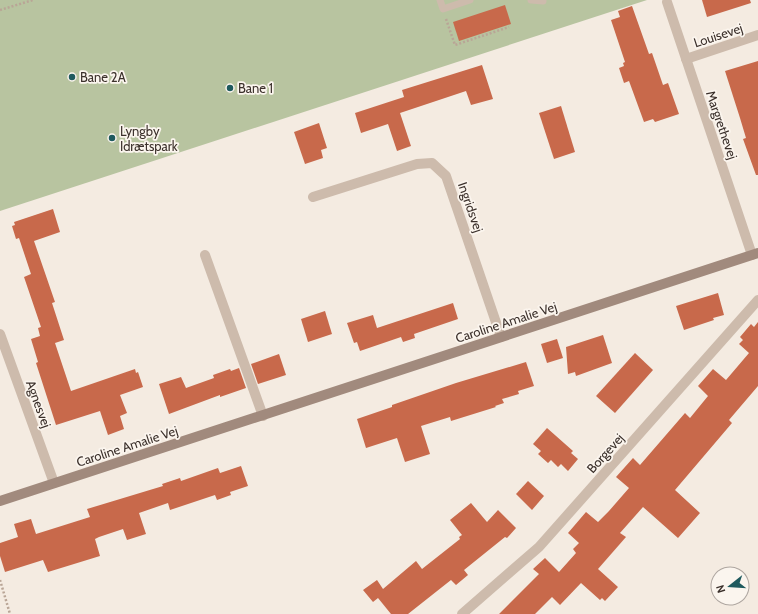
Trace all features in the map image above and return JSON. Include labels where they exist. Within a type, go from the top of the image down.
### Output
[{"type":"street","name":"Margrethevej","points":[[668,2],[686,59],[755,254]]},
{"type":"street","name":"Louisevej","points":[[686,59],[758,36]]},
{"type":"street","name":"Ingridsvej","points":[[313,197],[417,164],[432,163],[446,176],[501,337]]},
{"type":"street","name":"Caroline Amalie Vej","points":[[0,501],[755,254]]},
{"type":"street","points":[[205,256],[262,416]]},
{"type":"street","name":"Borgevej","points":[[462,614],[538,547],[758,300]]},
{"type":"street","name":"Agnesvej","points":[[0,334],[54,483]]},
{"type":"lane","points":[[440,0],[443,9],[470,0]]},
{"type":"lane","points":[[530,0],[543,1]]},
{"type":"path","points":[[0,10],[33,0]]},
{"type":"path","points":[[443,9],[455,45],[509,27]]},
{"type":"path","points":[[0,580],[10,614]]},
{"type":"green space","name":"Lyngby Idrætspark","points":[[0,0],[647,0],[0,211]]},
{"type":"building","points":[[702,0],[750,0],[751,3],[707,17]]},
{"type":"building","points":[[505,5],[511,24],[459,41],[453,22]]},
{"type":"building","points":[[632,6],[649,54],[652,53],[663,85],[668,83],[679,114],[655,122],[653,119],[644,122],[629,81],[624,83],[619,68],[624,66],[623,63],[625,62],[611,20],[620,17],[618,11]]},
{"type":"building","points":[[758,61],[758,175],[756,175],[743,139],[746,138],[725,71]]},
{"type":"building","points":[[482,65],[493,99],[471,105],[466,91],[400,113],[411,146],[397,151],[388,124],[361,133],[355,113],[404,97],[402,90]]},
{"type":"building","points":[[561,106],[575,152],[554,159],[539,113]]},
{"type":"building","points":[[319,123],[327,148],[321,150],[323,158],[305,164],[294,132]]},
{"type":"building","points":[[53,209],[60,232],[34,241],[55,302],[52,303],[64,340],[55,343],[71,391],[135,369],[136,373],[138,372],[143,387],[120,395],[127,413],[120,416],[124,429],[108,435],[100,411],[56,425],[36,363],[38,362],[31,339],[40,336],[38,328],[41,327],[24,277],[31,274],[19,238],[16,239],[12,226],[15,225],[14,222]]},
{"type":"building","points":[[718,293],[724,315],[684,330],[676,306]]},
{"type":"building","points":[[453,303],[458,319],[414,334],[415,338],[403,342],[401,337],[360,351],[357,342],[354,343],[347,323],[373,315],[377,328]]},
{"type":"building","points":[[325,311],[332,334],[308,342],[301,319]]},
{"type":"building","points":[[758,322],[758,386],[729,420],[732,423],[675,490],[700,513],[678,538],[643,507],[620,533],[626,537],[598,569],[618,587],[605,601],[602,598],[600,600],[581,583],[560,605],[552,597],[535,614],[499,614],[539,574],[533,569],[545,558],[559,572],[576,553],[573,549],[579,543],[568,533],[586,512],[598,522],[609,511],[629,488],[616,477],[633,458],[640,465],[685,413],[690,418],[708,396],[698,386],[713,369],[726,380],[749,353],[739,344],[743,340],[740,337],[751,324],[754,327]]},
{"type":"building","points":[[603,335],[612,363],[576,376],[575,372],[568,374],[566,347]]},
{"type":"building","points":[[557,339],[563,358],[547,363],[541,344]]},
{"type":"building","points":[[635,353],[653,370],[615,413],[596,396]]},
{"type":"building","points":[[279,354],[286,375],[258,384],[251,364]]},
{"type":"building","points":[[526,362],[534,386],[518,391],[519,394],[502,399],[504,403],[495,406],[496,407],[451,421],[450,417],[421,426],[430,454],[405,462],[397,438],[366,448],[357,419],[456,383]]},
{"type":"building","points":[[239,368],[246,388],[220,397],[220,395],[169,414],[159,384],[181,377],[186,388],[214,378],[213,375],[230,369],[231,371]]},
{"type":"building","points":[[547,428],[573,451],[571,453],[578,459],[568,471],[561,464],[558,467],[551,460],[548,463],[538,454],[541,451],[533,444]]},
{"type":"building","points":[[241,466],[248,486],[230,492],[231,495],[217,500],[215,495],[170,510],[168,503],[139,513],[146,534],[127,540],[123,529],[99,537],[95,539],[100,556],[48,572],[43,560],[5,572],[0,556],[0,543],[18,537],[14,524],[31,519],[36,534],[90,517],[87,509],[163,486],[162,484],[180,478],[181,481],[218,468],[220,473]]},
{"type":"building","points":[[528,481],[544,496],[532,510],[516,494]]},
{"type":"building","points":[[471,503],[487,522],[498,510],[516,528],[507,538],[505,537],[464,570],[468,575],[456,585],[451,580],[408,614],[391,614],[378,598],[373,602],[363,590],[377,580],[383,589],[416,561],[422,569],[460,539],[459,537],[462,535],[450,520]]},
{"type":"place","name":"Bane 2A","points":[[72,77]]},
{"type":"place","name":"Bane 1","points":[[230,88]]},
{"type":"place","name":"Lyngby Idrætspark","points":[[112,138]]}]
